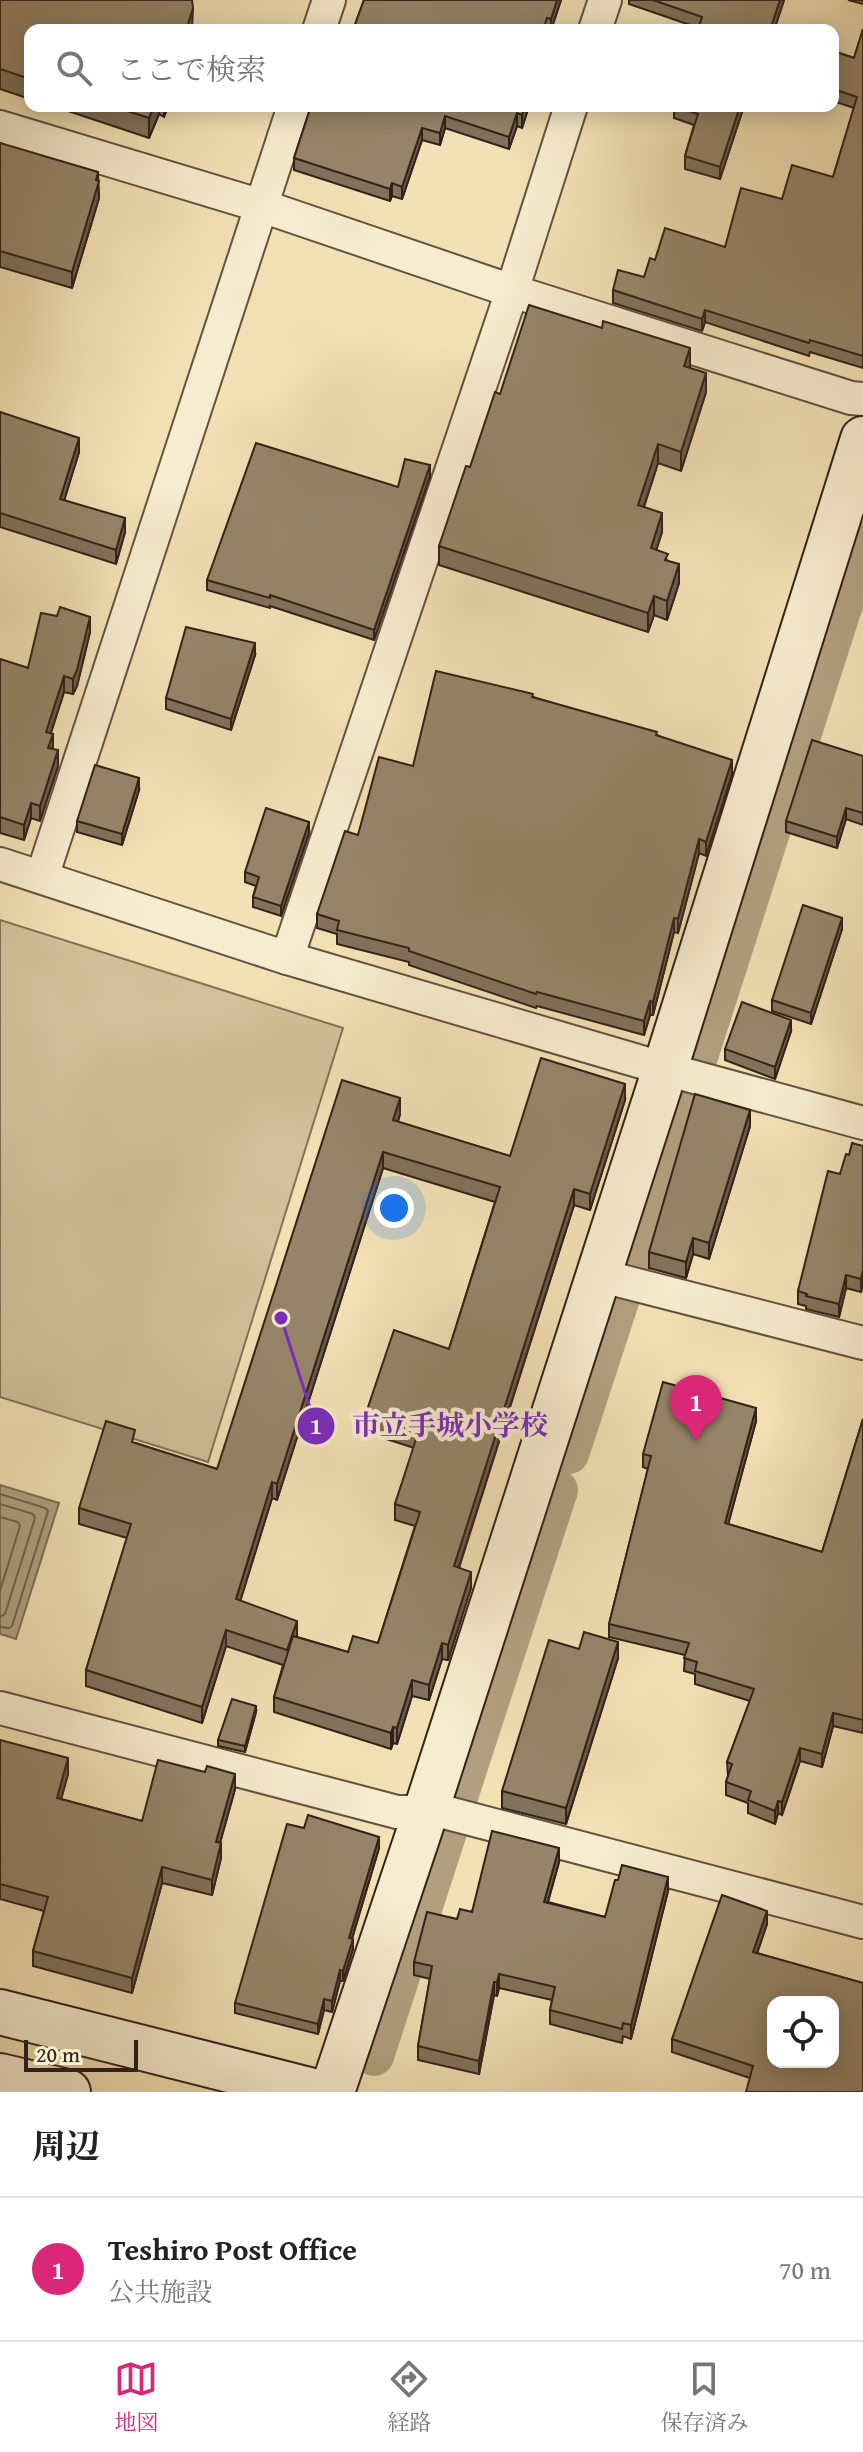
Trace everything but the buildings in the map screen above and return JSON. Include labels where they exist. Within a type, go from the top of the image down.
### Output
[{"type":"street","points":[[321,24],[329,0]]},
{"type":"street","points":[[597,24],[605,0]]},
{"type":"street","points":[[42,877],[292,112]]},
{"type":"street","points":[[287,958],[512,291],[569,112]]},
{"type":"street","points":[[0,127],[262,206],[512,291],[851,398],[863,399]]},
{"type":"street","points":[[332,2092],[665,1069],[863,439]]},
{"type":"street","points":[[0,864],[287,958],[665,1069],[863,1123]]},
{"type":"street","points":[[598,1275],[863,1343]]},
{"type":"street","points":[[0,1708],[397,1812],[444,1812],[863,1922]]},
{"type":"street","points":[[0,2012],[317,2092]]},
{"type":"street","points":[[0,2076],[68,2092]]},
{"type":"shaded area","points":[[0,920],[343,1028],[208,1462],[0,1397]]},
{"type":"water","points":[[0,1485],[59,1503],[16,1639],[0,1634]]},
{"type":"waterway","points":[[697,1060],[863,542]]},
{"type":"waterway","points":[[631,1265],[685,1097]]},
{"type":"waterway","points":[[569,1454],[622,1292]]},
{"type":"waterway","points":[[456,1803],[558,1490]]},
{"type":"waterway","points":[[374,2056],[450,1823]]},
{"type":"place","name":"市立手城小学校","points":[[281,1318]]},
{"type":"place","name":"Teshiro Post Office","points":[[696,1441]]}]
